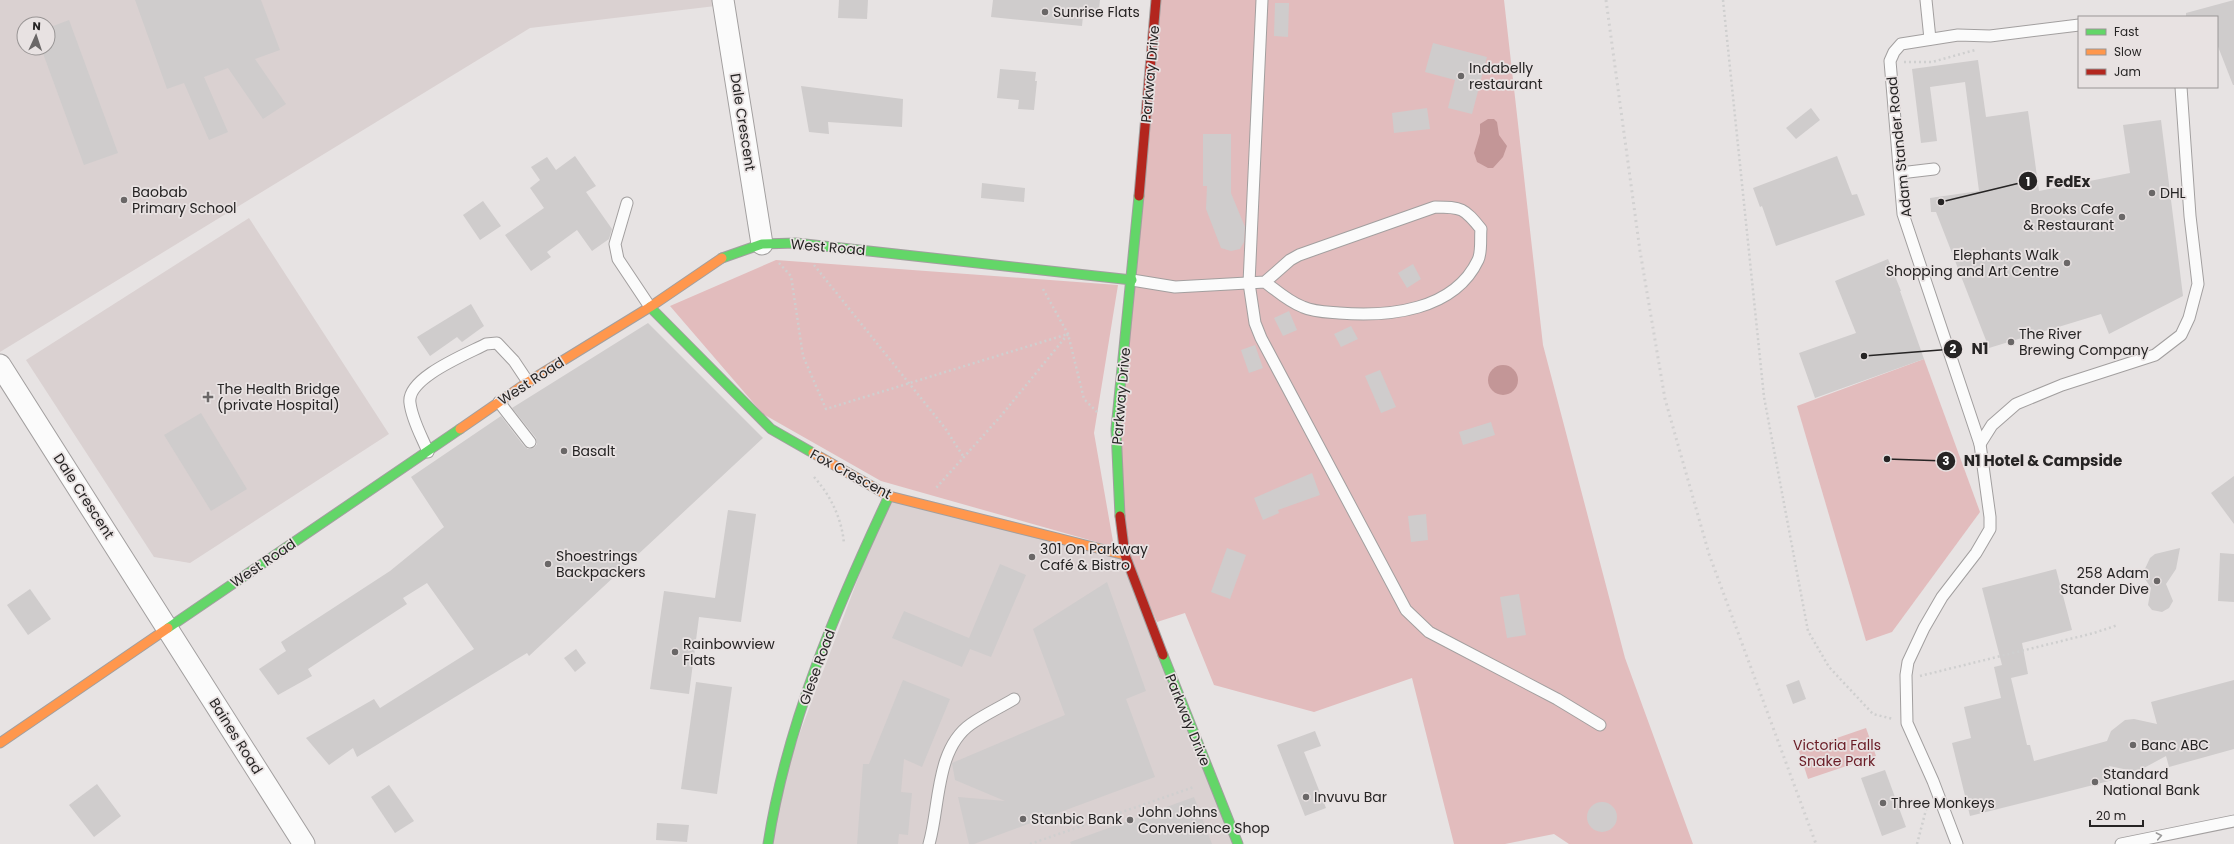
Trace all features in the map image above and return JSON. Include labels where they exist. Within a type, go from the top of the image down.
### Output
[{"type":"street","name":"Dale Crescent","points":[[723,0],[762,244]]},
{"type":"street","name":"Parkway Drive","points":[[1156,0],[1132,280],[1116,429],[1118,503],[1125,556],[1154,637],[1238,844]]},
{"type":"street","name":"West Road","points":[[0,743],[428,452],[528,382],[650,307],[718,260],[738,251],[762,244],[796,243],[1132,280]]},
{"type":"street","name":"Fox Crescent","points":[[650,307],[770,429],[889,496],[1125,556]]},
{"type":"street","name":"Dale Crescent","points":[[0,365],[168,628]]},
{"type":"street","name":"Glese Road","points":[[768,844],[775,799],[795,726],[846,588],[889,496]]},
{"type":"street","name":"Baines Road","points":[[168,628],[304,844]]},
{"type":"lane","points":[[1262,0],[1249,283],[1255,323],[1261,338],[1406,610],[1429,632],[1556,699],[1600,725]]},
{"type":"lane","points":[[1926,0],[1930,39]]},
{"type":"lane","name":"Adam Stander Road","points":[[1956,844],[1933,781],[1907,723],[1906,680],[1908,662],[1924,628],[1942,598],[1976,554],[1990,529],[1980,444],[1903,214],[1890,61],[1894,52],[1901,44],[1958,36],[1990,36],[2078,25]]},
{"type":"lane","points":[[1980,444],[1995,421],[2016,404],[2062,385],[2156,355],[2180,334],[2189,318],[2198,284],[2190,216],[2180,88]]},
{"type":"lane","points":[[1900,174],[1934,170]]},
{"type":"lane","points":[[627,203],[615,244],[618,259],[650,307]]},
{"type":"lane","points":[[1132,280],[1175,287],[1265,282],[1299,255],[1435,207],[1457,207],[1469,214],[1481,229],[1479,259],[1463,282],[1450,292],[1434,301],[1406,311],[1357,314],[1315,311],[1293,303],[1265,282]]},
{"type":"lane","points":[[428,452],[409,402],[412,390],[424,377],[486,344],[497,343],[514,361],[528,382]]},
{"type":"lane","points":[[499,402],[530,442]]},
{"type":"lane","points":[[929,844],[939,782],[954,743],[969,725],[1014,700]]},
{"type":"lane","points":[[2121,844],[2234,821]]},
{"type":"path","points":[[1723,0],[1764,397],[1808,631],[1829,667],[1873,714],[1907,723]]},
{"type":"path","points":[[1890,61],[1932,62],[1961,56],[1980,49],[1990,36]]},
{"type":"path","points":[[796,243],[945,428],[963,456]]},
{"type":"path","points":[[762,244],[791,276],[803,356],[826,409],[1068,334]]},
{"type":"path","points":[[1031,268],[1068,334],[1084,400],[1116,429]]},
{"type":"path","points":[[920,504],[1000,417],[1068,334]]},
{"type":"path","points":[[811,474],[826,491],[843,528],[844,550]]},
{"type":"path","points":[[1906,680],[2094,633],[2118,625]]},
{"type":"path","points":[[1030,844],[1213,780]]},
{"type":"path","points":[[1917,844],[1933,781]]},
{"type":"shaded area","name":"Baobab Primary School","points":[[0,0],[723,0],[724,5],[530,28],[0,352]]},
{"type":"shaded area","points":[[1488,119],[1494,119],[1497,122],[1499,135],[1507,146],[1503,157],[1493,168],[1488,168],[1477,162],[1474,153],[1480,133],[1480,124]]},
{"type":"shaded area","name":"The Health Bridge (private Hospital)","points":[[249,218],[389,434],[190,563],[154,557],[26,360]]},
{"type":"shaded area","points":[[1503,365],[1514,369],[1518,380],[1514,391],[1503,395],[1492,391],[1488,380],[1492,369]]},
{"type":"shaded area","points":[[889,496],[1125,555],[1238,844],[768,844],[775,799]]},
{"type":"green space","points":[[1158,0],[1504,0],[1543,345],[1625,658],[1693,844],[1569,844],[1554,834],[1505,844],[1454,844],[1412,678],[1314,712],[1214,685],[1185,613],[1157,622],[1125,550],[1120,416]]},
{"type":"green space","points":[[776,260],[1118,285],[1094,433],[1114,547],[881,481],[763,414],[670,306]]},
{"type":"green space","points":[[1924,359],[1980,512],[1892,632],[1866,641],[1797,406]]},
{"type":"green space","name":"Victoria Falls Snake Park","points":[[1866,728],[1876,756],[1808,779],[1799,751]]},
{"type":"building","points":[[135,0],[261,0],[280,50],[255,59],[286,104],[263,119],[228,68],[204,77],[228,132],[209,140],[184,83],[167,89]]},
{"type":"building","points":[[839,0],[868,0],[867,19],[838,18]]},
{"type":"building","name":"Sunrise Flats","points":[[993,0],[1100,0],[1098,18],[1083,16],[1082,26],[991,17]]},
{"type":"building","points":[[2234,0],[2234,85],[2218,47],[2218,16],[2186,16],[2186,13]]},
{"type":"building","points":[[1275,3],[1289,3],[1288,37],[1274,36]]},
{"type":"building","points":[[69,20],[118,153],[84,165],[44,56],[56,56],[56,25]]},
{"type":"building","name":"Indabelly restaurant","points":[[1433,43],[1487,57],[1472,114],[1448,108],[1455,80],[1425,72]]},
{"type":"building","name":"Elephants Walk Shopping and Art Centre","points":[[1978,60],[1986,117],[2028,111],[2039,191],[2130,173],[2123,125],[2161,120],[2183,296],[2109,334],[2101,314],[1989,348],[1936,212],[1931,212],[1930,198],[1979,191],[1965,82],[1930,87],[1937,141],[1921,143],[1912,69]]},
{"type":"building","points":[[1000,69],[1036,72],[1035,81],[1037,81],[1034,110],[1018,109],[1019,100],[997,98]]},
{"type":"building","points":[[801,86],[903,99],[902,127],[828,122],[829,134],[809,132]]},
{"type":"building","points":[[1427,108],[1430,129],[1394,133],[1392,113]]},
{"type":"building","points":[[1811,108],[1820,120],[1796,139],[1786,128]]},
{"type":"building","points":[[1203,134],[1231,134],[1231,193],[1245,227],[1244,242],[1240,249],[1231,251],[1221,248],[1206,209],[1207,186],[1203,186]]},
{"type":"building","points":[[575,156],[596,186],[586,192],[612,229],[609,239],[592,251],[577,230],[547,252],[551,257],[531,271],[505,235],[544,208],[530,188],[540,180],[531,167],[547,157],[556,170]]},
{"type":"building","points":[[1837,156],[1852,195],[1857,194],[1865,215],[1776,246],[1762,206],[1760,207],[1753,188]]},
{"type":"building","points":[[982,183],[1025,188],[1024,202],[981,198]]},
{"type":"building","points":[[483,201],[501,226],[480,240],[463,215]]},
{"type":"building","points":[[1888,259],[1901,291],[1924,359],[1815,398],[1799,353],[1856,333],[1835,281]]},
{"type":"building","points":[[1413,264],[1421,279],[1407,288],[1398,273]]},
{"type":"building","points":[[471,304],[484,326],[462,342],[457,337],[430,356],[417,337]]},
{"type":"building","points":[[1289,311],[1297,330],[1283,336],[1274,318]]},
{"type":"building","name":"Shoestrings Backpackers","points":[[648,323],[763,438],[529,656],[527,653],[357,757],[353,748],[329,765],[306,738],[374,699],[380,708],[474,649],[427,583],[403,598],[407,604],[308,669],[312,676],[278,695],[259,669],[286,651],[281,642],[390,571],[444,527],[411,477],[501,416],[524,446],[528,449],[534,448],[537,444],[536,438],[512,408]]},
{"type":"building","points":[[1351,326],[1358,339],[1341,347],[1334,334]]},
{"type":"building","points":[[1255,345],[1263,368],[1249,373],[1241,350]]},
{"type":"building","points":[[1380,370],[1396,407],[1381,413],[1365,376]]},
{"type":"building","points":[[201,413],[247,489],[211,511],[164,435]]},
{"type":"building","points":[[1491,422],[1495,435],[1463,445],[1459,432]]},
{"type":"building","points":[[1312,473],[1320,495],[1278,510],[1279,513],[1263,520],[1254,498]]},
{"type":"building","points":[[2234,476],[2234,524],[2211,493]]},
{"type":"building","name":"Rainbowview Flats","points":[[728,510],[756,514],[741,622],[699,617],[689,694],[650,689],[664,591],[715,598]]},
{"type":"building","points":[[1426,514],[1428,540],[1411,542],[1408,516]]},
{"type":"building","points":[[1227,548],[1246,555],[1230,599],[1211,592]]},
{"type":"building","name":"258 Adam Stander Dive","points":[[2180,548],[2176,569],[2166,584],[2173,601],[2169,608],[2162,612],[2152,610],[2148,605],[2151,588],[2143,573],[2150,558],[2155,554]]},
{"type":"building","points":[[2220,553],[2234,554],[2234,602],[2218,601]]},
{"type":"building","points":[[1000,564],[1026,575],[991,657],[970,649],[962,667],[892,638],[904,611],[969,638]]},
{"type":"building","points":[[2056,569],[2072,630],[2022,643],[2028,674],[2011,678],[2027,745],[2030,745],[2034,761],[2107,741],[2111,731],[2125,720],[2134,719],[2157,724],[2151,702],[2234,680],[2234,749],[2169,767],[2166,756],[2142,769],[2133,771],[2109,766],[2113,780],[1970,816],[1952,743],[1971,738],[1964,707],[2001,698],[1994,667],[2002,665],[1982,588]]},
{"type":"building","points":[[1107,582],[1146,691],[1126,699],[1155,777],[974,844],[969,844],[958,797],[1005,801],[955,780],[952,763],[1065,715],[1033,629]]},
{"type":"building","points":[[30,589],[51,619],[28,635],[7,605]]},
{"type":"building","points":[[1519,594],[1526,635],[1507,638],[1500,597]]},
{"type":"building","points":[[576,649],[586,663],[575,672],[564,658]]},
{"type":"building","points":[[903,680],[950,699],[922,767],[904,759],[901,792],[912,793],[908,835],[899,834],[898,844],[857,844],[863,764],[869,764]]},
{"type":"building","points":[[1799,680],[1806,699],[1793,704],[1786,685]]},
{"type":"building","points":[[696,682],[732,687],[717,794],[681,789]]},
{"type":"building","points":[[1315,731],[1321,746],[1304,752],[1326,808],[1305,816],[1277,745]]},
{"type":"building","name":"Three Monkeys","points":[[1885,770],[1906,827],[1882,836],[1861,778]]},
{"type":"building","points":[[97,784],[121,816],[94,837],[69,805]]},
{"type":"building","points":[[389,785],[414,821],[395,833],[371,797]]},
{"type":"building","points":[[1194,797],[1212,844],[1071,844],[1070,842]]},
{"type":"building","points":[[1602,802],[1608,803],[1616,811],[1616,823],[1608,831],[1602,832],[1596,831],[1588,823],[1587,817],[1588,811],[1596,803]]},
{"type":"building","points":[[657,823],[689,825],[687,842],[656,840]]},
{"type":"railway","points":[[1606,0],[1640,251],[1665,399],[1709,554],[1816,844]]},
{"type":"traffic: fast","points":[[1120,516],[1116,429],[1139,196]]},
{"type":"traffic: fast","points":[[722,258],[762,244],[796,243],[1132,280]]},
{"type":"traffic: fast","points":[[650,307],[771,429],[813,453]]},
{"type":"traffic: fast","points":[[168,628],[460,429]]},
{"type":"traffic: fast","points":[[768,844],[788,754],[816,666],[851,580],[889,496]]},
{"type":"traffic: fast","points":[[1163,655],[1238,844]]},
{"type":"traffic: slow","points":[[460,429],[528,382],[650,307],[722,258]]},
{"type":"traffic: slow","points":[[813,453],[889,496],[1125,555]]},
{"type":"traffic: slow","points":[[0,743],[168,628]]},
{"type":"traffic: jam","points":[[1139,196],[1156,0]]},
{"type":"traffic: jam","points":[[1120,516],[1125,555],[1163,655]]},
{"type":"place","name":"Sunrise Flats","points":[[1045,12]]},
{"type":"place","name":"Indabelly restaurant","points":[[1461,76]]},
{"type":"place","name":"DHL","points":[[2152,193]]},
{"type":"place","name":"Baobab Primary School","points":[[124,200]]},
{"type":"place","name":"FedEx","points":[[1941,202]]},
{"type":"place","name":"Brooks Cafe & Restaurant","points":[[2122,217]]},
{"type":"place","name":"Elephants Walk Shopping and Art Centre","points":[[2067,263]]},
{"type":"place","name":"The River Brewing Company","points":[[2011,342]]},
{"type":"place","name":"N1","points":[[1864,356]]},
{"type":"place","name":"The Health Bridge (private Hospital)","points":[[208,397]]},
{"type":"place","name":"Basalt","points":[[564,451]]},
{"type":"place","name":"N1 Hotel & Campside","points":[[1887,459]]},
{"type":"place","name":"301 On Parkway Café & Bistro","points":[[1032,557]]},
{"type":"place","name":"Shoestrings Backpackers","points":[[548,564]]},
{"type":"place","name":"258 Adam Stander Dive","points":[[2157,581]]},
{"type":"place","name":"Rainbowview Flats","points":[[675,652]]},
{"type":"place","name":"Banc ABC","points":[[2133,745]]},
{"type":"place","name":"Standard National Bank","points":[[2095,782]]},
{"type":"place","name":"Invuvu Bar","points":[[1306,797]]},
{"type":"place","name":"Three Monkeys","points":[[1883,803]]},
{"type":"place","name":"Stanbic Bank","points":[[1023,819]]},
{"type":"place","name":"John Johns Convenience Shop","points":[[1130,820]]}]
